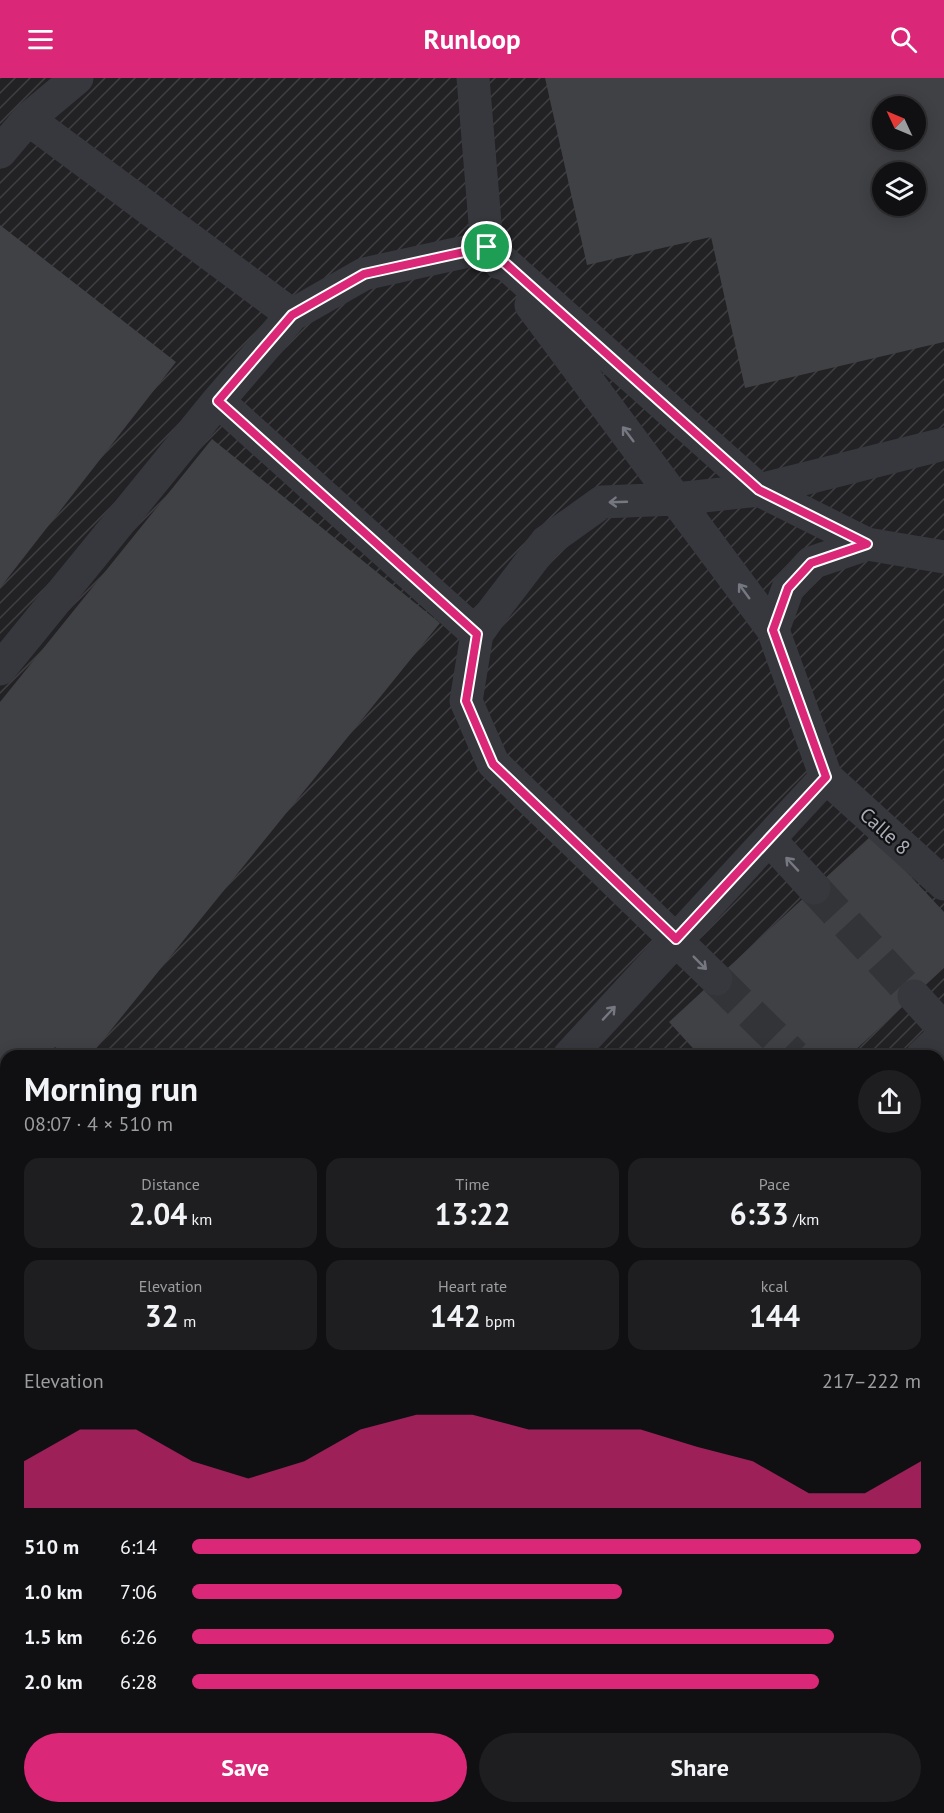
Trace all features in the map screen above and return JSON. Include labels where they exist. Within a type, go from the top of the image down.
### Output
[{"type":"street","points":[[0,153],[28,118],[77,78]]},
{"type":"street","points":[[472,78],[487,247],[773,630],[826,777],[574,1050]]},
{"type":"street","points":[[28,118],[292,315]]},
{"type":"street","points":[[0,669],[218,401],[292,315],[364,274],[487,247]]},
{"type":"street","points":[[487,247],[759,490],[867,544],[944,557]]},
{"type":"street","points":[[218,401],[477,634]]},
{"type":"street","points":[[716,979],[493,764],[466,701],[477,634],[546,543],[602,502],[676,499],[759,490],[944,444]]},
{"type":"street","points":[[773,630],[788,588],[811,563],[867,544]]},
{"type":"street","name":"Calle 8","points":[[826,777],[944,884]]},
{"type":"street","points":[[769,839],[814,888]]},
{"type":"street","points":[[914,996],[944,1029]]},
{"type":"street","points":[[928,1050],[944,1035]]},
{"type":"shaded area","points":[[0,78],[944,78],[944,1050],[0,1050]]},
{"type":"building","points":[[545,78],[944,78],[944,342],[745,388],[711,237],[587,265]]},
{"type":"building","points":[[0,225],[176,362],[0,588]]},
{"type":"building","points":[[212,439],[440,623],[95,1050],[59,1050],[55,1047],[53,1050],[0,1050],[0,702]]},
{"type":"building","points":[[872,835],[944,912],[944,968],[855,1050],[695,1050],[669,1022]]},
{"type":"tunnel","points":[[814,888],[914,996]]},
{"type":"tunnel","points":[[716,979],[788,1050]]},
{"type":"route","points":[[487,247],[759,490],[867,544],[811,563],[788,588],[773,630],[826,777],[676,939],[493,764],[466,701],[477,634],[218,401],[292,315],[364,274],[487,247]]}]
